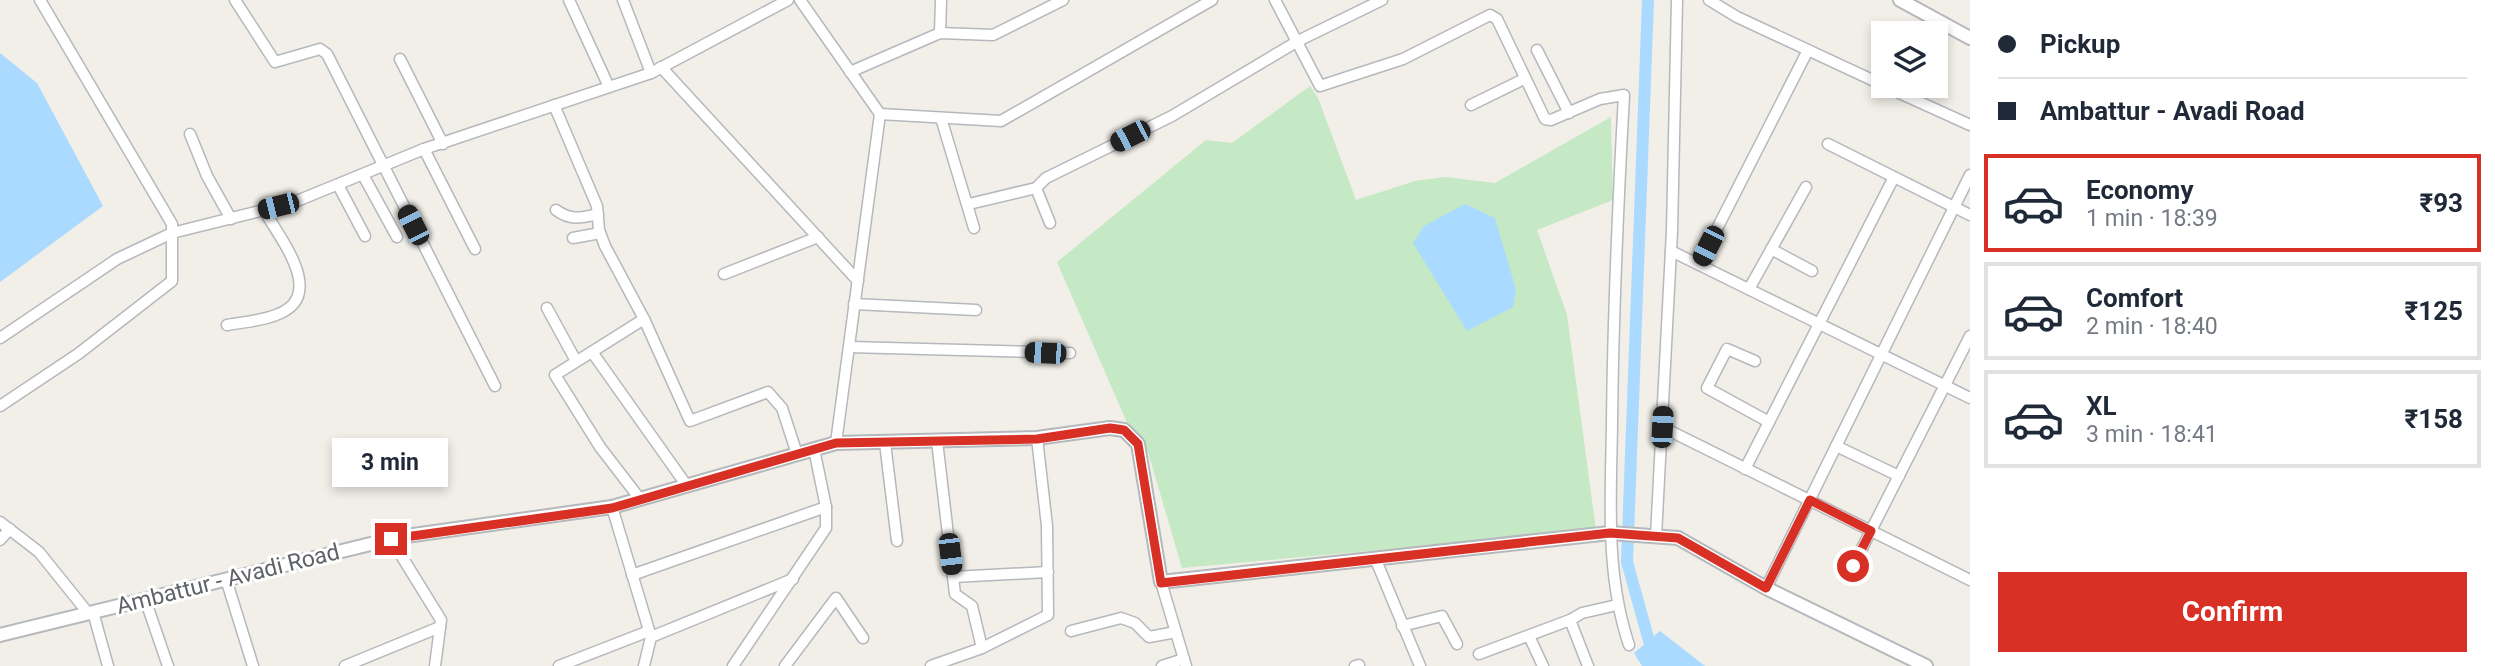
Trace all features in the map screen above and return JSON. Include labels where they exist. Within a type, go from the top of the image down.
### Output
[{"type":"street","points":[[0,406],[78,354],[172,281],[172,224],[40,0]]},
{"type":"street","points":[[235,0],[275,62],[310,50],[320,49],[327,54],[495,386]]},
{"type":"street","points":[[569,0],[609,87]]},
{"type":"street","points":[[623,0],[651,73]]},
{"type":"street","points":[[0,338],[117,259],[172,233],[264,210],[338,185],[424,149],[651,73],[788,0]]},
{"type":"street","points":[[800,0],[880,114],[836,443]]},
{"type":"street","points":[[940,33],[941,0]]},
{"type":"street","points":[[850,72],[940,33],[993,35],[1063,0]]},
{"type":"street","points":[[880,114],[1001,121],[1212,0]]},
{"type":"street","points":[[1275,0],[1320,86],[1403,59],[1490,15],[1497,19],[1545,119],[1551,120],[1600,99],[1624,95],[1614,304],[1614,534],[1617,605],[1629,645]]},
{"type":"street","points":[[969,204],[1036,188],[1046,178],[1172,116],[1298,41],[1382,0]]},
{"type":"street","points":[[1657,536],[1671,251],[1677,0]]},
{"type":"street","points":[[1709,0],[1871,79]]},
{"type":"street","points":[[1900,0],[1970,38]]},
{"type":"street","points":[[1537,50],[1569,113]]},
{"type":"street","points":[[1699,264],[1808,50]]},
{"type":"street","points":[[400,59],[443,144]]},
{"type":"street","points":[[661,67],[858,281]]},
{"type":"street","points":[[1471,105],[1524,79]]},
{"type":"street","points":[[1912,98],[1970,125]]},
{"type":"street","points":[[554,105],[597,206],[600,233],[644,319],[690,421],[768,392],[782,408],[797,454]]},
{"type":"street","points":[[941,118],[969,204],[974,228]]},
{"type":"street","points":[[190,134],[207,176],[231,219]]},
{"type":"street","points":[[1828,144],[1893,179],[1970,215]]},
{"type":"street","points":[[424,149],[475,250]]},
{"type":"street","points":[[363,175],[397,237]]},
{"type":"street","points":[[1766,588],[1970,175]]},
{"type":"street","points":[[1745,469],[1893,179]]},
{"type":"street","points":[[338,185],[365,236]]},
{"type":"street","points":[[1749,289],[1806,187]]},
{"type":"street","points":[[1036,188],[1050,223]]},
{"type":"street","points":[[228,325],[275,316],[287,310],[299,297],[301,283],[297,268],[264,210]]},
{"type":"street","points":[[556,210],[567,218],[578,219],[598,214]]},
{"type":"street","points":[[573,238],[600,233]]},
{"type":"street","points":[[724,274],[818,237]]},
{"type":"street","points":[[1771,249],[1812,271]]},
{"type":"street","points":[[1671,251],[1970,398]]},
{"type":"street","points":[[854,304],[975,310]]},
{"type":"street","points":[[547,308],[576,361]]},
{"type":"street","points":[[640,499],[600,447],[555,374],[644,319]]},
{"type":"street","points":[[1853,566],[1970,336]]},
{"type":"street","points":[[849,346],[1070,354]]},
{"type":"street","points":[[1755,361],[1727,349],[1707,388],[1769,422]]},
{"type":"street","points":[[592,352],[687,486]]},
{"type":"street","points":[[1662,427],[1970,580]]},
{"type":"street","name":"Ambattur - Avadi Road","points":[[0,635],[391,539],[612,508],[836,443],[1037,439],[1110,428],[1124,430],[1135,439],[1142,457],[1161,583]]},
{"type":"street","points":[[931,666],[982,648],[1048,615],[1047,526],[1037,439]]},
{"type":"street","points":[[937,441],[955,594],[972,606],[982,648]]},
{"type":"street","points":[[885,443],[897,541]]},
{"type":"street","points":[[1836,446],[1899,476]]},
{"type":"street","points":[[733,666],[826,528],[826,507],[814,449]]},
{"type":"street","points":[[632,575],[826,507]]},
{"type":"street","points":[[612,508],[650,634],[644,666]]},
{"type":"street","points":[[0,522],[39,552],[90,612],[108,666]]},
{"type":"street","points":[[0,540],[10,529]]},
{"type":"street","points":[[1162,666],[1185,662],[1161,583],[1375,558],[1614,534],[1641,534],[1678,538],[1766,588],[1926,666]]},
{"type":"street","points":[[391,539],[441,620],[435,666]]},
{"type":"street","points":[[1375,558],[1420,666]]},
{"type":"street","points":[[953,577],[1048,572]]},
{"type":"street","points":[[226,579],[253,666]]},
{"type":"street","points":[[559,666],[793,579]]},
{"type":"street","points":[[785,666],[835,598],[863,638]]},
{"type":"street","points":[[145,599],[168,666]]},
{"type":"street","points":[[1479,654],[1570,620],[1582,612],[1617,605]]},
{"type":"street","points":[[1402,626],[1442,616],[1457,644]]},
{"type":"street","points":[[1071,631],[1121,618],[1135,623],[1149,637],[1176,632]]},
{"type":"street","points":[[1570,620],[1588,666]]},
{"type":"street","points":[[345,666],[440,627]]},
{"type":"street","points":[[1529,636],[1543,666]]},
{"type":"green space","points":[[1310,86],[1318,98],[1356,200],[1415,181],[1445,177],[1495,183],[1611,117],[1613,200],[1537,230],[1567,315],[1596,530],[1182,568],[1148,452],[1132,434],[1057,262],[1206,140],[1232,143]]},
{"type":"water","points":[[0,53],[37,83],[103,206],[0,282]]},
{"type":"water","points":[[1465,204],[1495,218],[1516,290],[1513,307],[1467,331],[1413,243],[1424,226]]},
{"type":"water","points":[[1660,631],[1705,666],[1642,666],[1634,653]]},
{"type":"waterway","points":[[1648,0],[1627,562],[1649,641]]},
{"type":"route","points":[[391,539],[612,508],[836,443],[1037,439],[1110,428],[1124,430],[1138,444],[1161,583],[1610,533],[1678,538],[1766,588],[1810,500],[1871,531],[1853,566]]}]
